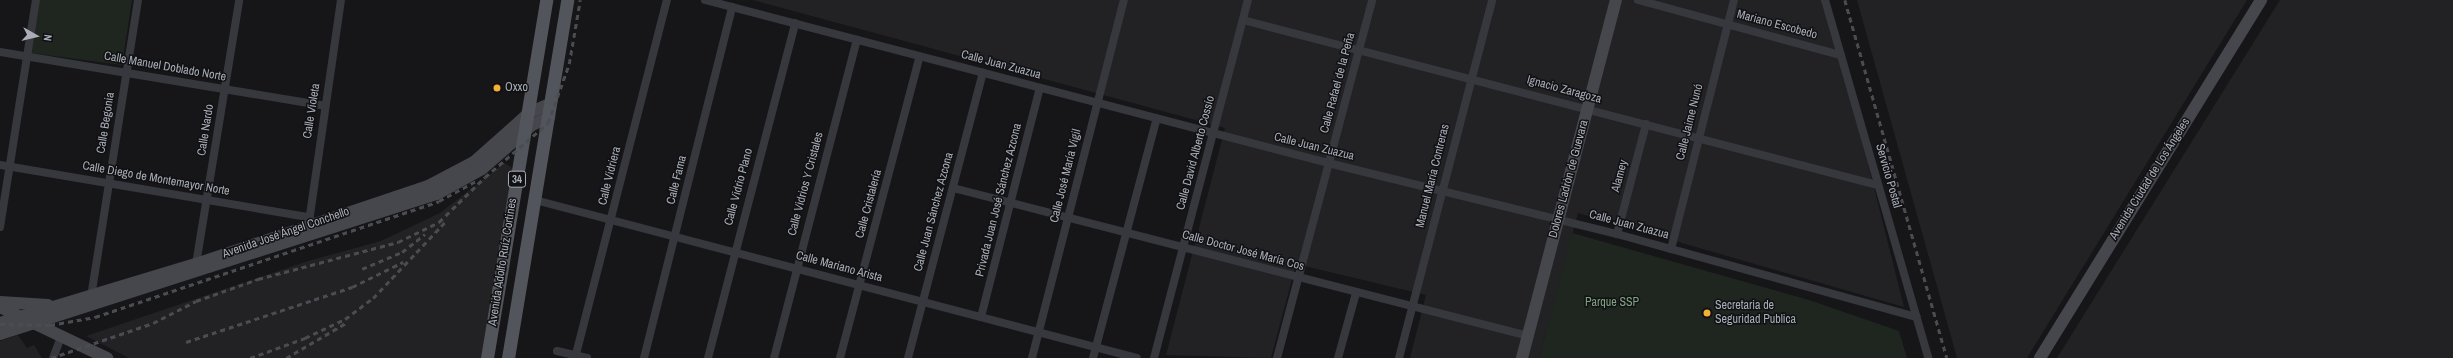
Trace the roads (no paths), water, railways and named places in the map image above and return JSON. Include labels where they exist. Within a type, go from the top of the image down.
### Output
[{"type":"main road","name":"Avenida Adolfo Ruíz Cortines","points":[[487,358],[529,113],[546,0]]},
{"type":"main road","name":"Avenida Adolfo Ruíz Cortines","points":[[508,358],[549,117],[567,0]]},
{"type":"main road","name":"Dolores Ladròn de Guevara","points":[[1522,358],[1616,0]]},
{"type":"main road","name":"Avenida Ciudad de Los Ángeles","points":[[2040,358],[2261,0]]},
{"type":"main road","points":[[540,36],[549,42],[555,42],[562,36]]},
{"type":"main road","name":"Avenida José Ángel Conchello","points":[[0,323],[91,297],[196,264],[309,221],[449,177],[484,154],[529,113],[551,103]]},
{"type":"main road","name":"Avenida José Ángel Conchello","points":[[0,334],[437,194],[482,169],[526,131],[549,117]]},
{"type":"main road","points":[[507,237],[519,235],[528,242]]},
{"type":"main road","points":[[0,302],[62,305]]},
{"type":"main road","points":[[0,307],[107,358]]},
{"type":"street","points":[[0,227],[36,0]]},
{"type":"street","name":"Calle Begonia","points":[[91,297],[138,0]]},
{"type":"street","name":"Calle Nardo","points":[[196,264],[239,0]]},
{"type":"street","name":"Calle Violeta","points":[[309,221],[341,0]]},
{"type":"street","name":"Calle Vidriera","points":[[575,357],[667,0]]},
{"type":"street","name":"Calle Juan Zuazua","points":[[705,0],[1328,163],[1617,234],[1917,317]]},
{"type":"street","name":"Calle José María Vigil","points":[[1032,358],[1124,0]]},
{"type":"street","name":"Calle David Alberto Cossío","points":[[1154,358],[1248,0]]},
{"type":"street","name":"Calle Rafael de la Peña","points":[[1277,358],[1372,0]]},
{"type":"street","name":"Manuel María Contreras","points":[[1399,358],[1492,0]]},
{"type":"street","name":"Mariano Escobedo","points":[[1638,0],[1841,55]]},
{"type":"street","name":"Calle Jaime Nunó","points":[[1671,249],[1734,0]]},
{"type":"street","name":"Servicio Postal","points":[[1825,0],[1928,358]]},
{"type":"street","name":"Calle Fama","points":[[644,358],[732,7]]},
{"type":"street","name":"Ignacio Zaragoza","points":[[1243,20],[1472,77],[1587,109],[1699,137],[1878,185]]},
{"type":"street","name":"Calle Vidrio Plano","points":[[708,358],[734,252],[795,23]]},
{"type":"street","name":"Calle Vidrios Y Cristales","points":[[774,358],[856,40]]},
{"type":"street","name":"Calle Manuel Doblado Norte","points":[[0,52],[325,106]]},
{"type":"street","name":"Calle Cristalería","points":[[840,358],[920,56]]},
{"type":"street","name":"Calle Juan Sánchez Azcona","points":[[908,358],[983,73]]},
{"type":"street","name":"Privada Juan José Sánchez Azcona","points":[[981,317],[1040,88]]},
{"type":"street","points":[[1093,358],[1157,118]]},
{"type":"street","name":"Alamey","points":[[1617,234],[1646,124]]},
{"type":"street","name":"Calle Diego de Montemayor Norte","points":[[0,165],[207,200],[309,221]]},
{"type":"street","name":"Calle Doctor José María Cos","points":[[953,188],[1356,293],[1528,336]]},
{"type":"street","name":"Calle Mariano Arista","points":[[535,200],[1137,358]]},
{"type":"street","points":[[1338,358],[1356,293]]},
{"type":"street","points":[[53,358],[62,337]]},
{"type":"street","points":[[557,351],[575,357],[587,358]]},
{"type":"railway","points":[[51,358],[153,323],[196,301],[258,279],[398,242],[439,222],[485,177],[548,123],[569,64],[580,0]]},
{"type":"railway","points":[[1845,0],[1947,358]]},
{"type":"railway","points":[[0,324],[50,325],[95,317],[439,201],[476,181]]},
{"type":"railway","points":[[250,358],[305,338],[345,319],[373,298],[447,220]]},
{"type":"railway","points":[[362,269],[402,252],[425,234]]},
{"type":"railway","points":[[186,342],[352,287],[403,262]]},
{"type":"railway","points":[[286,358],[346,323]]},
{"type":"place","name":"Oxxo","points":[[497,88]]},
{"type":"place","name":"Secretaria de Seguridad Publica","points":[[1707,313]]},
{"type":"park label","name":"Parque SSP","points":[[1612,303]]}]
